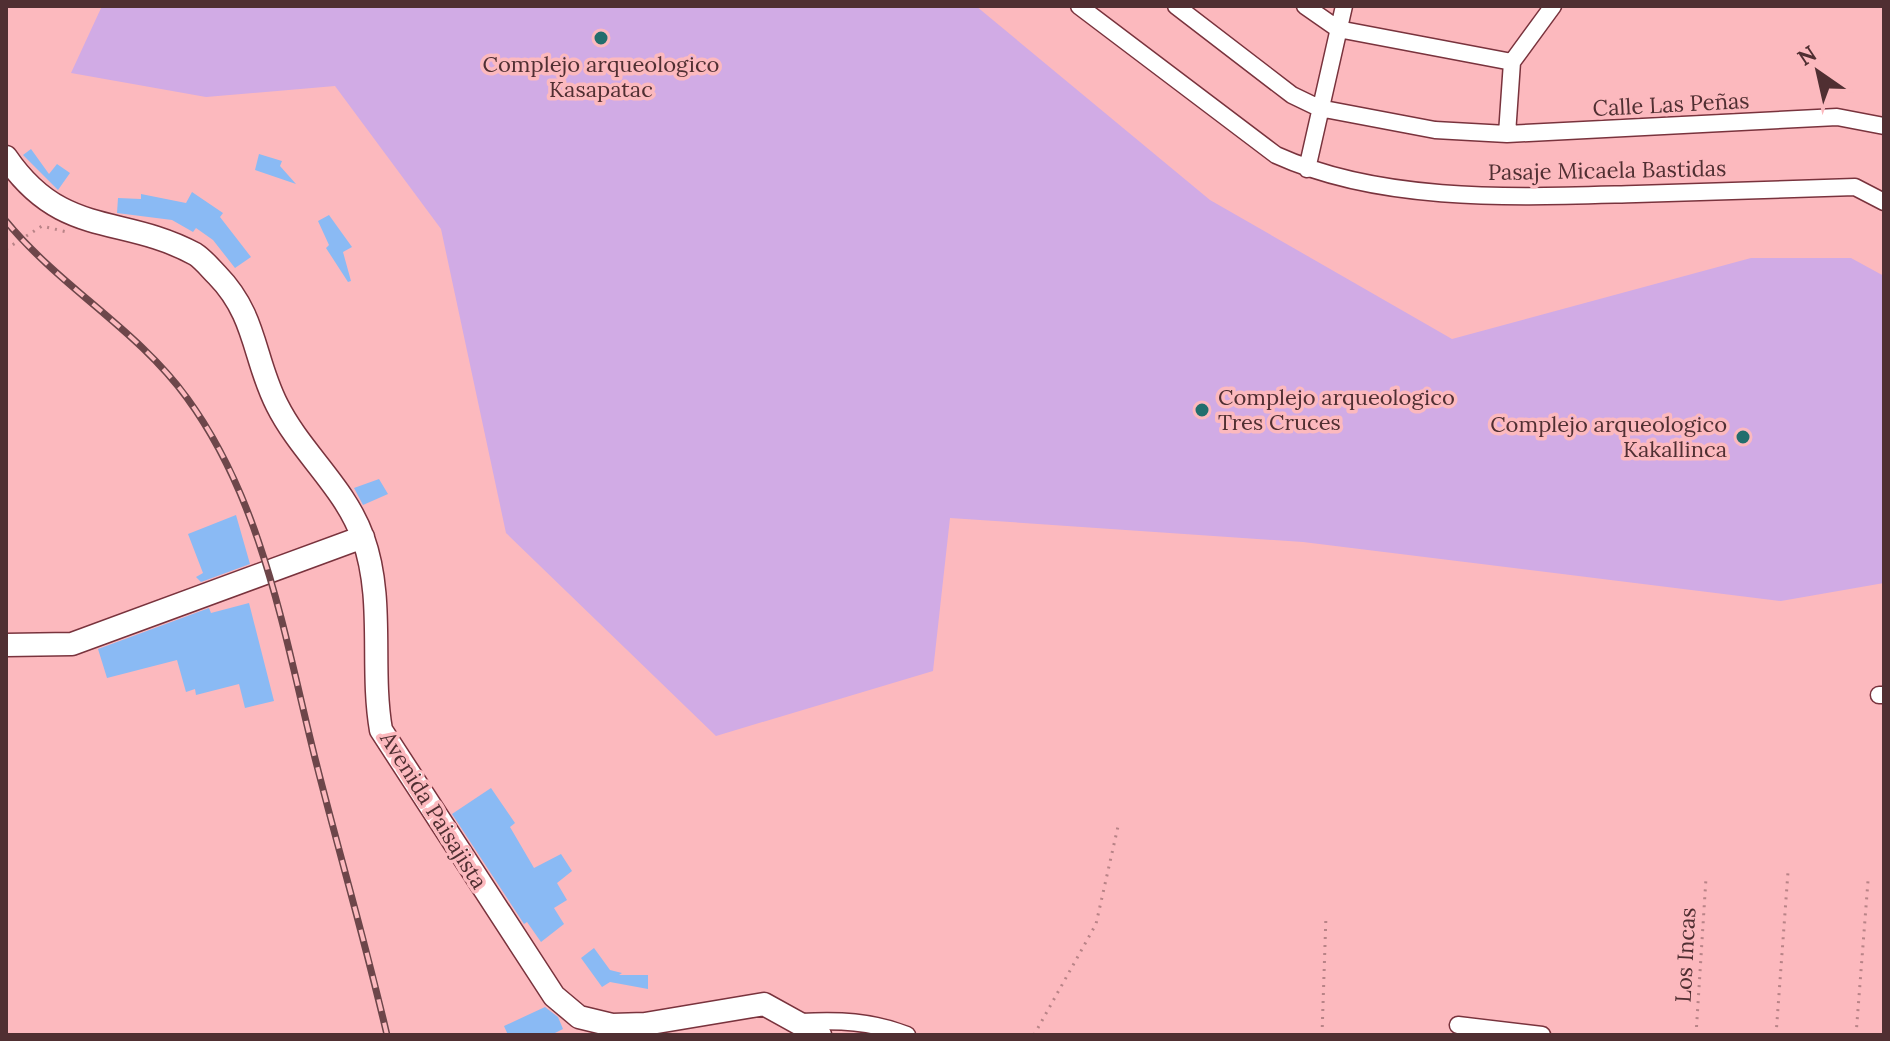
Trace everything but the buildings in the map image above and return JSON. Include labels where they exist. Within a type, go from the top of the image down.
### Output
[{"type":"main road","name":"Avenida Paisajista","points":[[6,157],[24,183],[68,215],[146,236],[197,255],[231,289],[251,323],[278,406],[333,481],[363,537],[375,593],[375,695],[381,730],[554,996],[579,1017],[612,1025],[645,1024],[764,1004],[820,1035]]},
{"type":"main road","points":[[6,645],[72,644],[363,537]]},
{"type":"street","name":"Pasaje Micaela Bastidas","points":[[1079,6],[1276,155],[1307,169],[1396,187],[1529,197],[1855,187],[1884,202]]},
{"type":"street","name":"Calle Las Peñas","points":[[1176,6],[1292,95],[1319,108],[1435,130],[1507,134],[1837,117],[1884,126]]},
{"type":"street","points":[[1305,6],[1338,29],[1512,62]]},
{"type":"street","points":[[1307,169],[1344,6]]},
{"type":"street","points":[[1507,134],[1512,62],[1553,6]]},
{"type":"street","points":[[801,1022],[847,1020],[882,1025],[907,1035]]},
{"type":"street","points":[[1458,1025],[1542,1035]]},
{"type":"path","points":[[6,249],[42,226],[72,234]]},
{"type":"path","points":[[1034,1035],[1096,924],[1119,822]]},
{"type":"path","points":[[1776,1035],[1788,872]]},
{"type":"path","name":"Los Incas","points":[[1696,1035],[1706,878]]},
{"type":"path","points":[[1856,1035],[1868,881]]},
{"type":"path","points":[[1322,1035],[1326,915]]},
{"type":"shaded area","points":[[102,6],[976,6],[1210,200],[1452,339],[1751,258],[1851,258],[1884,276],[1884,583],[1781,601],[1303,542],[950,518],[933,671],[716,736],[506,533],[441,229],[335,86],[206,97],[71,73]]},
{"type":"railway","points":[[6,221],[50,267],[167,373],[214,439],[236,483],[269,575],[387,1035]]},
{"type":"place","name":"Complejo arqueologico Kasapatac","points":[[601,38]]},
{"type":"place","name":"Complejo arqueologico Tres Cruces","points":[[1202,410]]},
{"type":"place","name":"Complejo arqueologico Kakallinca","points":[[1743,437]]}]
